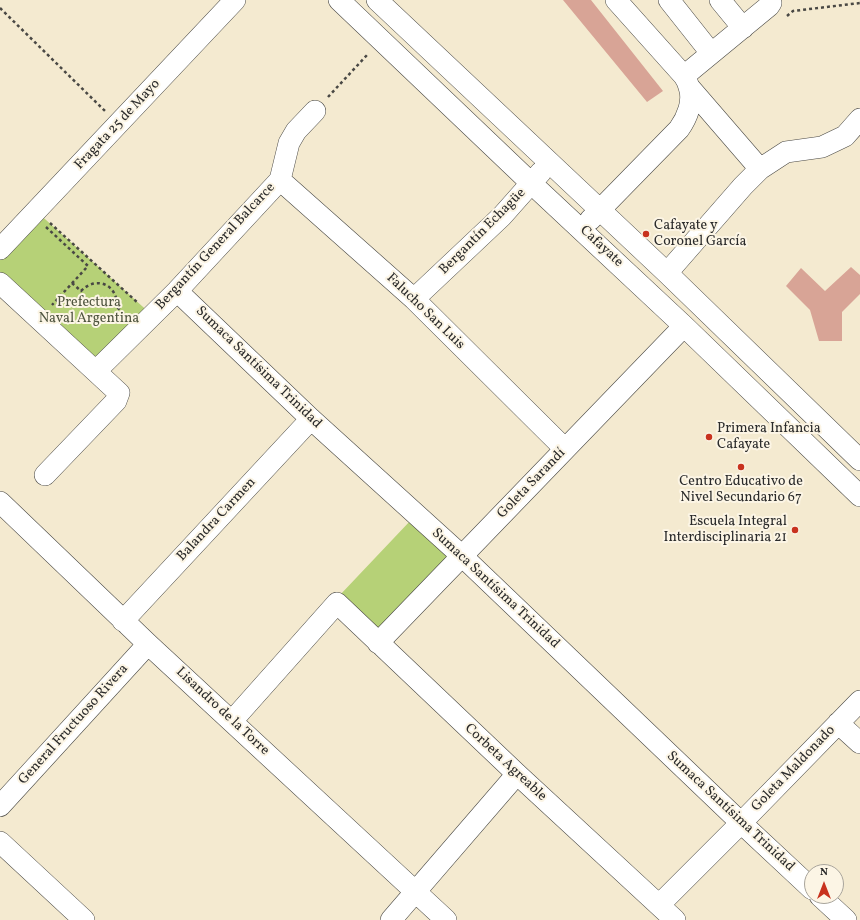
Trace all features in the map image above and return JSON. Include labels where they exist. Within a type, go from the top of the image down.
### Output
[{"type":"street","name":"Fragata 25 de Mayo","points":[[0,249],[235,0]]},
{"type":"street","name":"Cafayate","points":[[338,0],[684,326],[860,496]]},
{"type":"street","name":"Cafayate","points":[[377,0],[600,210],[860,460]]},
{"type":"street","points":[[616,0],[760,169]]},
{"type":"street","points":[[669,0],[711,53]]},
{"type":"street","points":[[720,0],[743,28]]},
{"type":"street","points":[[581,229],[679,130],[685,120],[689,107],[687,82],[711,53],[769,6],[771,3],[770,0]]},
{"type":"street","name":"Bergantín General Balcarce","points":[[96,371],[177,291],[280,180],[289,144],[296,131],[315,111]]},
{"type":"street","points":[[667,274],[743,186],[760,169],[786,152],[822,147],[845,136],[860,120]]},
{"type":"street","name":"Bergantín Echagüe","points":[[414,299],[502,216],[549,163]]},
{"type":"street","name":"Falucho San Luis","points":[[280,180],[414,299],[566,449]]},
{"type":"street","points":[[0,283],[119,393],[116,401],[45,475]]},
{"type":"street","name":"Sumaca Santísima Trinidad","points":[[177,291],[311,419],[462,556],[804,882]]},
{"type":"street","name":"Goleta Sarandí","points":[[378,643],[684,326]]},
{"type":"street","name":"Balandra Carmen","points":[[123,621],[311,419]]},
{"type":"street","name":"Lisandro de la Torre","points":[[0,502],[123,621],[232,720],[446,920]]},
{"type":"street","name":"Corbeta Agreable","points":[[232,720],[337,603],[516,774],[675,920]]},
{"type":"street","name":"General Fructuoso Rivera","points":[[0,806],[148,644]]},
{"type":"street","name":"Goleta Maldonado","points":[[660,905],[860,701]]},
{"type":"street","points":[[838,723],[860,743]]},
{"type":"street","points":[[391,920],[516,774]]},
{"type":"street","points":[[0,842],[84,920]]},
{"type":"street","points":[[829,904],[846,920]]},
{"type":"path","points":[[781,20],[793,11],[860,3]]},
{"type":"path","points":[[0,8],[118,124]]},
{"type":"path","points":[[315,111],[381,40]]},
{"type":"path","points":[[34,213],[88,266],[39,319]]},
{"type":"path","points":[[34,213],[146,322]]},
{"type":"path","points":[[72,283],[81,291],[86,286],[92,284],[99,283],[106,285],[115,294],[117,307],[146,322]]},
{"type":"green space","name":"Prefectura Naval Argentina","points":[[36,211],[152,315],[96,371],[0,283],[0,249]]},
{"type":"green space","points":[[411,520],[450,555],[380,630],[339,596]]},
{"type":"building","points":[[563,0],[591,0],[663,91],[647,102]]},
{"type":"building","points":[[851,267],[860,275],[860,294],[842,312],[842,341],[819,341],[810,310],[786,286],[801,268],[825,291]]},
{"type":"place","name":"Cafayate y Coronel García","points":[[646,234]]},
{"type":"place","name":"Primera Infancia Cafayate","points":[[709,437]]},
{"type":"place","name":"Centro Educativo de Nivel Secundario 67","points":[[741,467]]},
{"type":"place","name":"Escuela Integral Interdisciplinaria 21","points":[[795,530]]}]
